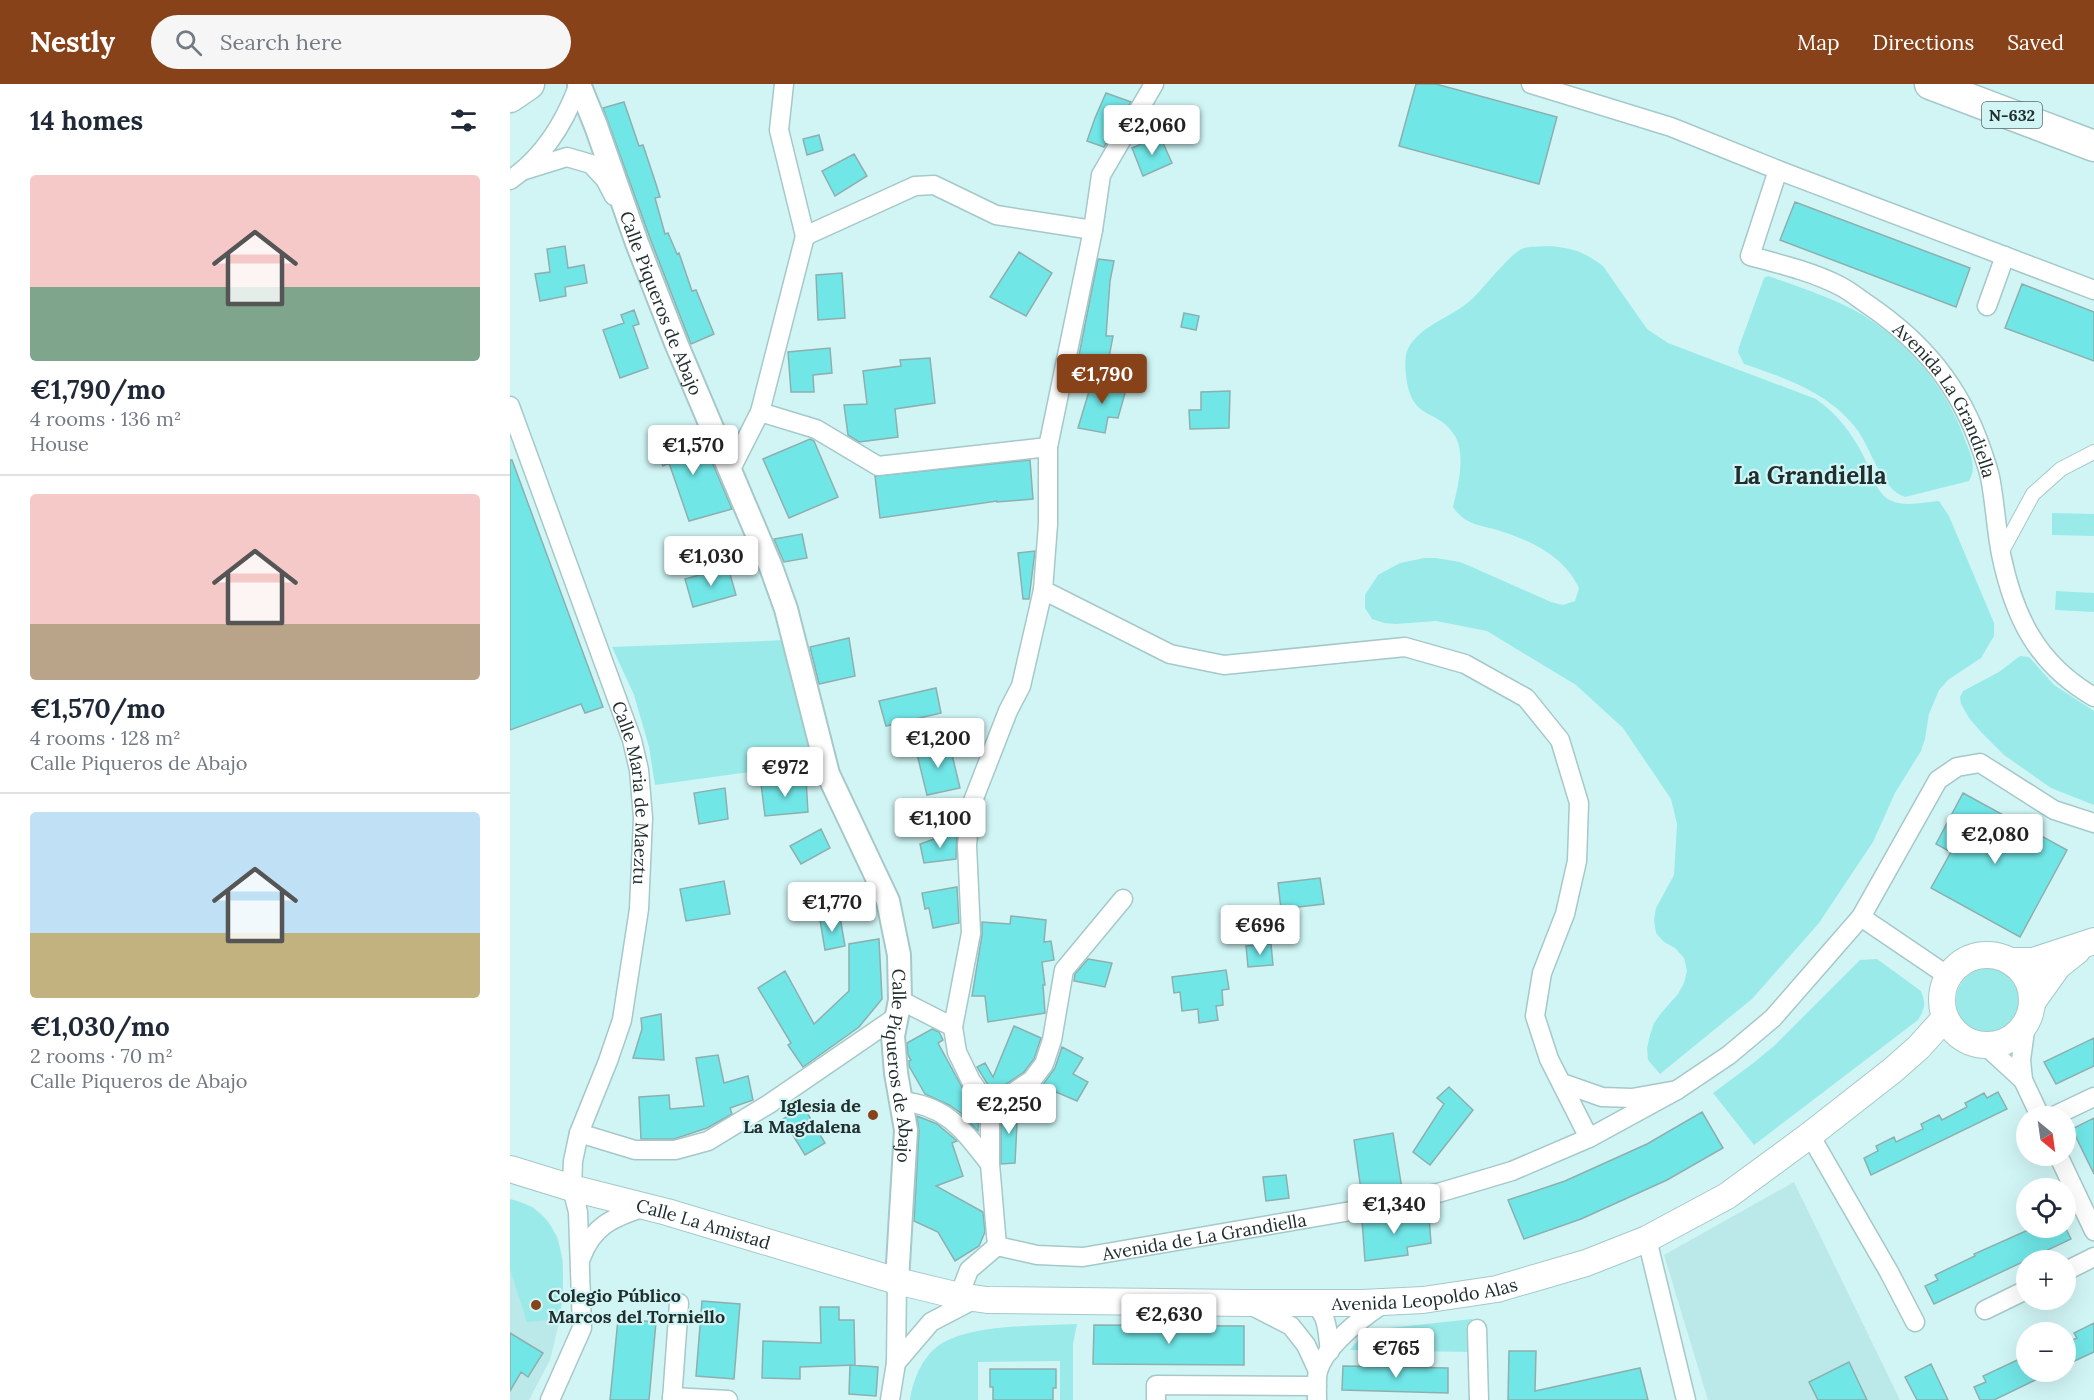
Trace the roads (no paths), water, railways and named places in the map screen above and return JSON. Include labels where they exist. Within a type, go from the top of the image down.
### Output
[{"type":"highway","points":[[510,97],[530,84]]},
{"type":"highway","name":"N-632","points":[[1930,84],[2094,146]]},
{"type":"main road","points":[[2011,961],[2032,961],[2091,942]]},
{"type":"main road","points":[[2030,1012],[2030,985],[2023,971],[2011,961],[1998,956],[1983,954],[1969,958],[1948,976],[1942,990],[1941,1004],[1945,1018],[1953,1030],[1975,1043],[2002,1043],[2016,1035],[2030,1012],[2058,966],[2091,942]]},
{"type":"main road","name":"Avenida Leopoldo Alas","points":[[897,1281],[968,1297],[1037,1301],[1319,1306],[1423,1300],[1497,1289],[1586,1263],[1647,1239],[1727,1196],[1893,1070],[1919,1047],[1945,1018]]},
{"type":"main road","name":"Avenida Leopoldo Alas","points":[[1893,1070],[1925,1051],[1975,1043]]},
{"type":"main road","name":"Calle La Amistad","points":[[510,1169],[572,1188],[648,1207],[897,1281]]},
{"type":"street","points":[[518,175],[563,122],[579,84]]},
{"type":"street","name":"Calle Piqueros de Abajo","points":[[579,84],[676,343],[771,567],[786,609],[828,774],[888,901],[899,955],[898,1009],[894,1036],[896,1073],[906,1130],[897,1281]]},
{"type":"street","points":[[731,469],[760,412],[805,236],[779,130],[784,84]]},
{"type":"street","points":[[896,1363],[931,1322],[968,1297],[969,1270],[997,1246],[990,1164],[990,1107],[971,1081],[957,1052],[953,1027],[971,933],[967,844],[971,806],[1008,711],[1021,686],[1044,590],[1048,524],[1048,447],[1093,230],[1101,175],[1154,84]]},
{"type":"street","points":[[1531,84],[1671,127],[2094,290]]},
{"type":"street","points":[[518,175],[567,157],[591,164],[605,179],[637,243]]},
{"type":"street","name":"Avenida La Grandiella","points":[[1778,170],[1750,256],[1788,266],[1840,286],[1891,321],[1914,341],[1942,371],[1973,424],[1990,475],[2001,553],[2011,596],[2019,617],[2032,640],[2055,668],[2072,684],[2094,697]]},
{"type":"street","points":[[805,236],[915,186],[934,185],[996,215],[1093,230]]},
{"type":"street","points":[[1987,306],[2005,256]]},
{"type":"street","name":"Calle Maria de Maeztu","points":[[510,406],[632,740],[639,770],[644,818],[639,909],[622,1020],[579,1133],[573,1161],[572,1188],[578,1212],[582,1328],[550,1400]]},
{"type":"street","points":[[760,412],[816,429],[878,466],[1048,447]]},
{"type":"street","points":[[2001,553],[2033,494],[2061,469],[2094,452]]},
{"type":"street","points":[[1044,590],[1170,654],[1224,665],[1405,647],[1465,664],[1526,698],[1560,740],[1579,803],[1577,861],[1565,914],[1542,974],[1535,1016],[1549,1059],[1589,1138]]},
{"type":"street","name":"Avenida de La Grandiella","points":[[997,1246],[1037,1255],[1083,1257],[1352,1211],[1438,1193],[1512,1172],[1589,1138],[1677,1090],[1729,1055],[1773,1018],[1861,917],[1938,780],[1957,767],[1980,763],[2054,810],[2094,823]]},
{"type":"street","points":[[990,1107],[1032,1080],[1044,1065],[1052,1040],[1064,970],[1123,899]]},
{"type":"street","points":[[1861,917],[1899,945],[1948,976]]},
{"type":"street","points":[[579,1133],[635,1150],[675,1150],[708,1141],[769,1104],[898,1009],[953,1027]]},
{"type":"street","points":[[2030,1012],[2021,1060],[2023,1080],[2035,1106]]},
{"type":"street","points":[[1975,1043],[2023,1080]]},
{"type":"street","points":[[1562,1083],[1602,1097],[1632,1098],[1677,1090]]},
{"type":"street","points":[[2075,1106],[2094,1097]]},
{"type":"street","points":[[901,1101],[920,1103],[953,1120],[990,1164]]},
{"type":"street","points":[[1810,1135],[1889,1272],[1915,1322]]},
{"type":"street","points":[[2063,1166],[2094,1232]]},
{"type":"street","points":[[580,1263],[587,1243],[603,1224],[624,1214],[648,1207]]},
{"type":"street","points":[[1647,1239],[1686,1400]]},
{"type":"street","points":[[2076,1265],[2094,1257]]},
{"type":"street","points":[[890,1400],[896,1363],[897,1281]]},
{"type":"street","points":[[1985,1310],[2016,1295]]},
{"type":"street","points":[[679,1302],[672,1398],[728,1400]]},
{"type":"street","points":[[1318,1386],[1330,1351],[1346,1331],[1385,1302]]},
{"type":"street","points":[[1246,1303],[1291,1326],[1306,1345],[1318,1386]]},
{"type":"street","points":[[1319,1306],[1326,1325],[1330,1351]]},
{"type":"street","points":[[1306,1345],[1319,1306]]},
{"type":"street","points":[[1477,1329],[1479,1400]]},
{"type":"street","points":[[1156,1400],[1156,1385],[1318,1386]]},
{"type":"place","name":"Iglesia de La Magdalena","points":[[873,1115]]},
{"type":"place","name":"Colegio Público Marcos del Torniello","points":[[536,1305]]},
{"type":"district","name":"La Grandiella","points":[[1810,475]]}]
